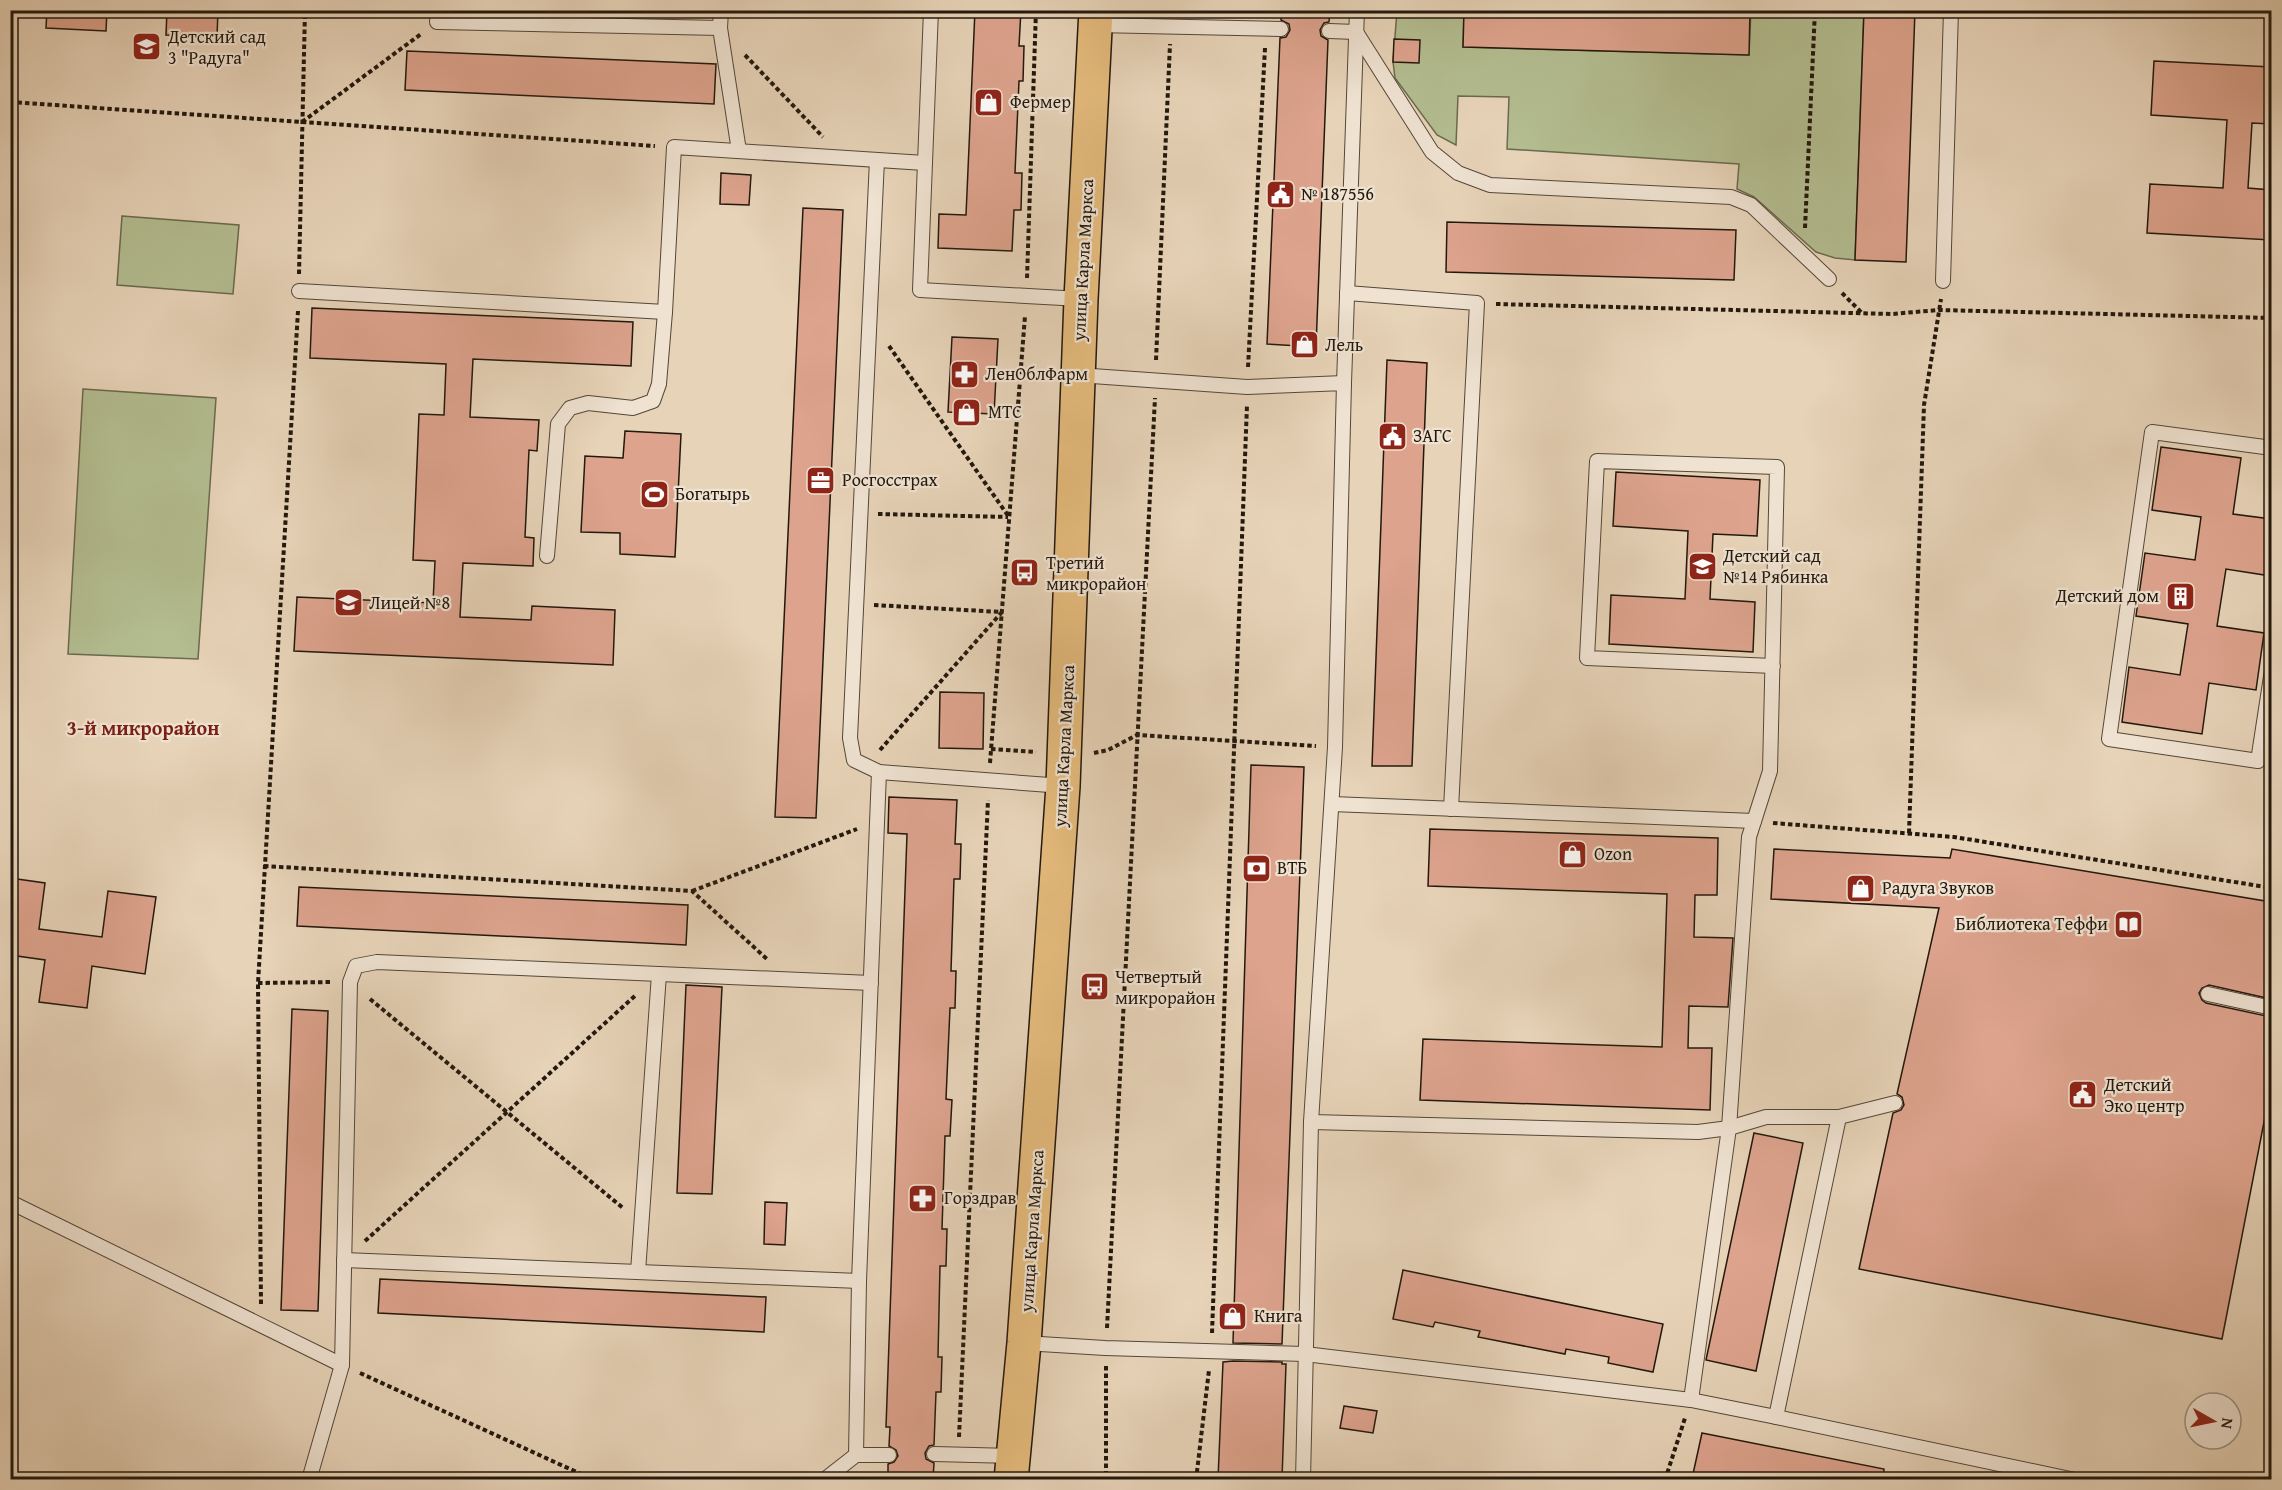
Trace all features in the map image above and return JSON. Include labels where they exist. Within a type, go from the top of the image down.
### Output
[{"type":"main road","name":"улица Карла Маркса","points":[[1013,1468],[1024,1343],[1065,753],[1081,299],[1095,18]]},
{"type":"lane","points":[[721,10],[720,28],[739,151]]},
{"type":"lane","points":[[931,10],[920,290],[1026,298],[1081,299]]},
{"type":"lane","points":[[1303,1479],[1311,1122],[1335,747],[1344,383],[1357,10]]},
{"type":"lane","points":[[1943,281],[1951,10]]},
{"type":"lane","points":[[438,16],[720,28]]},
{"type":"lane","points":[[1095,18],[1171,26],[1274,29]]},
{"type":"lane","points":[[1329,31],[1356,32]]},
{"type":"lane","points":[[1356,32],[1432,152],[1458,173],[1490,185],[1731,197],[1751,205],[1829,279]]},
{"type":"lane","points":[[547,556],[558,424],[570,408],[588,403],[633,408],[652,401],[659,384],[674,147],[925,163]]},
{"type":"lane","points":[[877,160],[850,738],[854,760],[879,772],[1063,786]]},
{"type":"lane","points":[[299,291],[665,312]]},
{"type":"lane","points":[[1347,293],[1477,303],[1451,809]]},
{"type":"lane","points":[[1078,375],[1247,387],[1344,383]]},
{"type":"lane","points":[[2271,448],[2151,432],[2109,739],[2259,761],[2271,670]]},
{"type":"lane","points":[[1691,1400],[1729,1128],[1749,837],[1770,771],[1773,666],[1777,467],[1597,461],[1587,658],[1773,666]]},
{"type":"lane","points":[[856,1455],[859,1281],[879,772]]},
{"type":"lane","points":[[1332,804],[1754,821]]},
{"type":"lane","points":[[309,1479],[342,1365],[350,982],[356,966],[377,962],[871,983]]},
{"type":"lane","points":[[638,1272],[659,974]]},
{"type":"lane","points":[[2208,994],[2271,1008]]},
{"type":"lane","points":[[1311,1122],[1698,1132],[1729,1128],[1766,1117],[1839,1117],[1895,1103]]},
{"type":"lane","points":[[1776,1417],[1839,1117]]},
{"type":"lane","points":[[10,1202],[342,1365]]},
{"type":"lane","points":[[344,1260],[859,1281]]},
{"type":"lane","points":[[1024,1343],[1305,1354],[1691,1400],[2075,1479]]},
{"type":"lane","points":[[934,1454],[958,1455],[1013,1468]]},
{"type":"lane","points":[[824,1479],[856,1455],[889,1455]]},
{"type":"path","points":[[262,1326],[258,983],[299,291],[305,10]]},
{"type":"path","points":[[958,1455],[989,780],[1026,298],[1036,10]]},
{"type":"path","points":[[1803,254],[1815,10]]},
{"type":"path","points":[[301,122],[438,16]]},
{"type":"path","points":[[1106,1479],[1106,1348],[1171,26]]},
{"type":"path","points":[[720,28],[842,157]]},
{"type":"path","points":[[1196,1479],[1211,1351],[1247,387],[1274,29]]},
{"type":"path","points":[[10,102],[674,147]]},
{"type":"path","points":[[1829,279],[1862,313]]},
{"type":"path","points":[[1908,833],[1924,405],[1943,281]]},
{"type":"path","points":[[1477,303],[1892,314],[1939,310],[2271,318]]},
{"type":"path","points":[[869,318],[1009,517]]},
{"type":"path","points":[[860,513],[1009,517]]},
{"type":"path","points":[[856,604],[1002,612]]},
{"type":"path","points":[[866,766],[1002,612]]},
{"type":"path","points":[[992,750],[1090,754],[1108,750],[1137,735],[1335,747]]},
{"type":"path","points":[[1754,821],[1954,837],[2271,888]]},
{"type":"path","points":[[264,866],[692,891],[877,822]]},
{"type":"path","points":[[692,891],[790,980]]},
{"type":"path","points":[[344,1260],[659,974]]},
{"type":"path","points":[[258,983],[350,982],[642,1224]]},
{"type":"path","points":[[342,1365],[594,1479]]},
{"type":"path","points":[[1665,1479],[1691,1400]]},
{"type":"green space","points":[[1397,11],[1464,11],[1463,47],[1749,55],[1751,11],[1864,11],[1855,260],[1835,258],[1816,252],[1754,197],[1737,189],[1739,164],[1507,149],[1509,97],[1458,96],[1456,145],[1437,135],[1395,78],[1393,62]]},
{"type":"green space","points":[[122,216],[239,225],[233,294],[117,285]]},
{"type":"green space","points":[[83,389],[216,398],[198,659],[68,654]]},
{"type":"building","points":[[47,10],[107,10],[106,31],[46,28]]},
{"type":"building","points":[[167,10],[218,10],[217,37],[166,35]]},
{"type":"building","points":[[975,10],[1021,10],[1019,46],[1024,46],[1023,81],[1019,81],[1015,173],[1022,173],[1021,210],[1014,210],[1012,251],[938,248],[939,214],[966,215]]},
{"type":"building","points":[[1281,10],[1330,10],[1329,22],[1324,23],[1320,30],[1321,36],[1328,40],[1316,347],[1267,344],[1280,38],[1286,37],[1290,30],[1289,24],[1281,20]]},
{"type":"building","points":[[1464,10],[1750,10],[1749,55],[1463,47]]},
{"type":"building","points":[[1864,10],[1915,10],[1906,262],[1855,260]]},
{"type":"building","points":[[1394,39],[1420,40],[1419,63],[1393,62]]},
{"type":"building","points":[[407,51],[716,64],[714,104],[405,90]]},
{"type":"building","points":[[2154,61],[2271,67],[2271,124],[2252,123],[2248,188],[2271,190],[2271,240],[2147,233],[2150,184],[2223,188],[2227,120],[2151,115]]},
{"type":"building","points":[[721,173],[751,175],[749,205],[720,204]]},
{"type":"building","points":[[803,208],[843,210],[816,818],[775,817]]},
{"type":"building","points":[[1447,222],[1736,230],[1734,280],[1446,272]]},
{"type":"building","points":[[312,308],[633,322],[631,366],[473,359],[470,417],[539,420],[537,451],[529,450],[525,537],[534,538],[533,566],[463,563],[460,617],[531,620],[532,606],[615,610],[613,665],[294,651],[297,597],[433,603],[435,561],[413,560],[419,414],[444,415],[446,364],[310,358]]},
{"type":"building","points":[[952,337],[998,339],[994,414],[948,412]]},
{"type":"building","points":[[1387,360],[1427,363],[1412,766],[1372,766]]},
{"type":"building","points":[[625,431],[681,434],[675,557],[620,554],[620,533],[581,532],[585,456],[623,458]]},
{"type":"building","name":"Детский дом","points":[[2161,447],[2241,458],[2233,514],[2271,519],[2271,576],[2226,569],[2217,626],[2264,633],[2256,690],[2209,683],[2202,734],[2122,722],[2129,667],[2180,675],[2188,624],[2136,616],[2145,553],[2195,560],[2201,517],[2152,510]]},
{"type":"building","points":[[1616,472],[1760,480],[1757,536],[1713,534],[1710,599],[1755,602],[1753,652],[1609,644],[1611,595],[1685,599],[1688,531],[1613,526]]},
{"type":"building","points":[[940,692],[984,693],[983,749],[939,748]]},
{"type":"building","points":[[1251,765],[1304,767],[1282,1344],[1233,1343]]},
{"type":"building","points":[[889,797],[957,800],[955,844],[961,844],[960,879],[954,879],[951,971],[956,971],[955,1008],[950,1008],[946,1099],[952,1100],[950,1136],[945,1136],[942,1229],[947,1229],[946,1266],[940,1266],[938,1357],[942,1357],[941,1392],[936,1392],[934,1445],[929,1446],[925,1453],[926,1459],[934,1463],[933,1479],[888,1479],[888,1464],[894,1462],[898,1456],[896,1450],[889,1446],[890,1427],[886,1427],[907,834],[888,833]]},
{"type":"building","points":[[1430,829],[1718,838],[1717,895],[1695,895],[1694,937],[1733,938],[1728,1007],[1689,1006],[1688,1048],[1712,1048],[1710,1110],[1420,1100],[1423,1039],[1662,1047],[1667,894],[1428,886]]},
{"type":"building","name":"Детский Эко центр","points":[[1774,849],[1950,858],[1952,849],[2271,902],[2271,999],[2209,985],[2202,988],[2199,993],[2206,1003],[2271,1017],[2271,1086],[2222,1339],[1859,1269],[1893,1113],[1901,1110],[1904,1105],[1902,1097],[1897,1094],[1939,908],[1771,899]]},
{"type":"building","points":[[10,878],[45,883],[39,929],[102,937],[108,891],[156,897],[145,974],[92,966],[87,1008],[39,1002],[45,960],[10,955]]},
{"type":"building","points":[[299,887],[688,905],[686,945],[297,926]]},
{"type":"building","points":[[686,985],[722,987],[712,1194],[677,1193]]},
{"type":"building","points":[[292,1009],[328,1011],[318,1311],[281,1310]]},
{"type":"building","points":[[1754,1133],[1803,1143],[1756,1371],[1706,1360]]},
{"type":"building","points":[[765,1202],[787,1203],[785,1245],[764,1244]]},
{"type":"building","points":[[1403,1270],[1663,1324],[1653,1372],[1608,1363],[1609,1357],[1566,1349],[1565,1354],[1478,1337],[1480,1331],[1435,1322],[1433,1327],[1393,1319]]},
{"type":"building","points":[[380,1279],[766,1297],[764,1332],[378,1313]]},
{"type":"building","points":[[1223,1362],[1286,1364],[1282,1479],[1218,1479]]},
{"type":"building","points":[[1344,1406],[1377,1411],[1373,1433],[1340,1428]]},
{"type":"building","points":[[1702,1433],[1884,1469],[1883,1479],[1719,1479],[1693,1474]]},
{"type":"place","name":"Детский сад 3 \"Радуга\"","points":[[147,47]]},
{"type":"place","name":"Фермер","points":[[989,102]]},
{"type":"place","name":"№ 187556","points":[[1280,194]]},
{"type":"place","name":"Лель","points":[[1304,345]]},
{"type":"place","name":"ЛенОблФарм","points":[[964,374]]},
{"type":"place","name":"МТС","points":[[967,412]]},
{"type":"place","name":"ЗАГС","points":[[1392,436]]},
{"type":"place","name":"Росгосстрах","points":[[821,480]]},
{"type":"place","name":"Богатырь","points":[[654,494]]},
{"type":"place","name":"Детский сад №14 Рябинка","points":[[1702,566]]},
{"type":"place","name":"Третий микрорайон","points":[[1025,573]]},
{"type":"place","name":"Детский дом","points":[[2180,596]]},
{"type":"place","name":"Лицей №8","points":[[348,603]]},
{"type":"place","name":"Ozon","points":[[1573,854]]},
{"type":"place","name":"ВТБ","points":[[1256,868]]},
{"type":"place","name":"Радуга Звуков","points":[[1861,888]]},
{"type":"place","name":"Библиотека Теффи","points":[[2129,924]]},
{"type":"place","name":"Четвертый микрорайон","points":[[1094,987]]},
{"type":"place","name":"Детский Эко центр","points":[[2083,1095]]},
{"type":"place","name":"Горздрав","points":[[923,1198]]},
{"type":"place","name":"Книга","points":[[1233,1316]]},
{"type":"district","name":"3-й микрорайон","points":[[143,728]]}]
